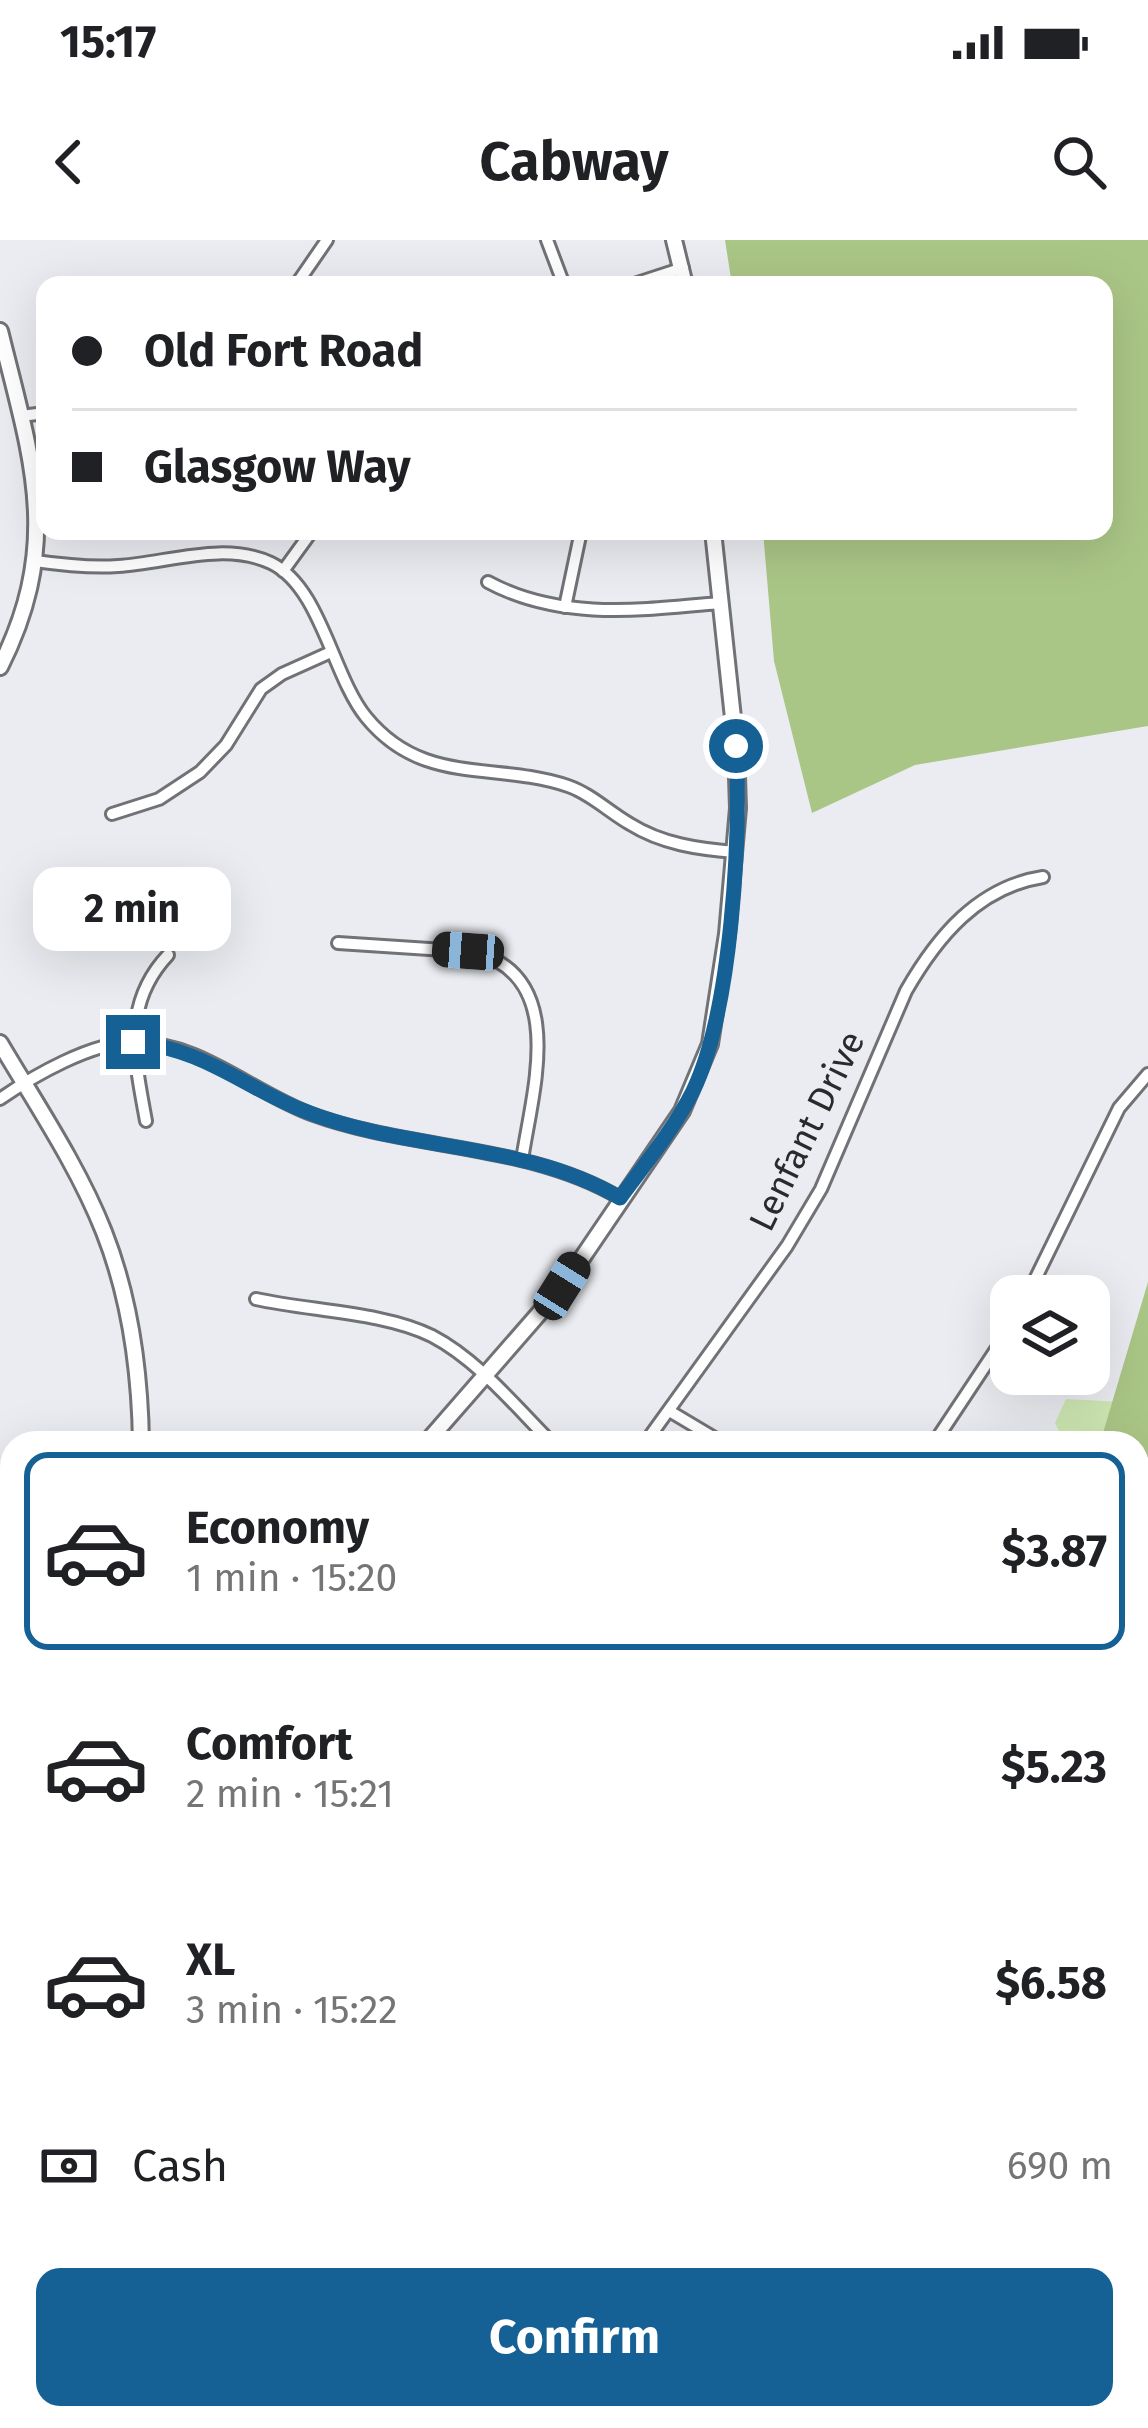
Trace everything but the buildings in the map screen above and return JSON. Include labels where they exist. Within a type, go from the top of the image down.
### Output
[{"type":"main road","points":[[674,240],[684,276]]},
{"type":"main road","points":[[0,331],[36,493]]},
{"type":"main road","points":[[0,667],[25,613],[36,530]]},
{"type":"main road","points":[[437,1431],[548,1307],[682,1111],[702,1069],[718,1008],[735,852],[736,746],[714,540]]},
{"type":"main road","points":[[0,1042],[92,1205],[113,1259],[137,1368],[140,1431]]},
{"type":"street","points":[[302,276],[327,240]]},
{"type":"street","points":[[547,240],[561,276]]},
{"type":"street","points":[[658,276],[682,268]]},
{"type":"street","points":[[21,416],[36,414]]},
{"type":"street","points":[[284,571],[306,540]]},
{"type":"street","points":[[566,607],[579,540]]},
{"type":"street","points":[[35,561],[115,567],[230,553],[261,559],[284,571],[308,602],[366,717],[415,756],[446,769],[562,784],[658,838],[735,852]]},
{"type":"street","points":[[488,582],[532,600],[566,607],[613,611],[719,603]]},
{"type":"street","points":[[112,814],[159,799],[200,772],[226,745],[261,689],[331,652]]},
{"type":"street","name":"Lenfant Drive","points":[[655,1431],[787,1246],[821,1189],[923,960],[977,904],[1014,881],[1043,877]]},
{"type":"street","points":[[338,943],[475,952],[496,961],[519,983],[531,1001],[539,1029],[521,1160]]},
{"type":"street","points":[[146,1121],[133,1042],[141,995],[168,955]]},
{"type":"street","points":[[0,1099],[23,1082],[98,1048],[133,1042],[193,1053],[278,1100],[346,1126],[552,1166],[620,1198]]},
{"type":"street","points":[[1038,1275],[1119,1108],[1148,1074]]},
{"type":"street","points":[[256,1298],[380,1321],[431,1336],[485,1376],[540,1431]]},
{"type":"street","points":[[942,1431],[990,1359]]},
{"type":"street","points":[[670,1412],[702,1431]]},
{"type":"green space","points":[[725,240],[1148,240],[1148,726],[915,765],[812,813],[774,661],[764,540],[1113,540],[1113,276],[731,276]]},
{"type":"green space","points":[[1148,1282],[1148,1431],[1104,1431]]},
{"type":"green space","points":[[1148,1360],[1148,1431],[1059,1431],[1055,1423],[1066,1399],[1141,1403]]},
{"type":"route","points":[[133,1042],[193,1053],[278,1100],[346,1126],[552,1166],[620,1198],[692,1093],[715,1025],[737,828],[736,746]]}]
